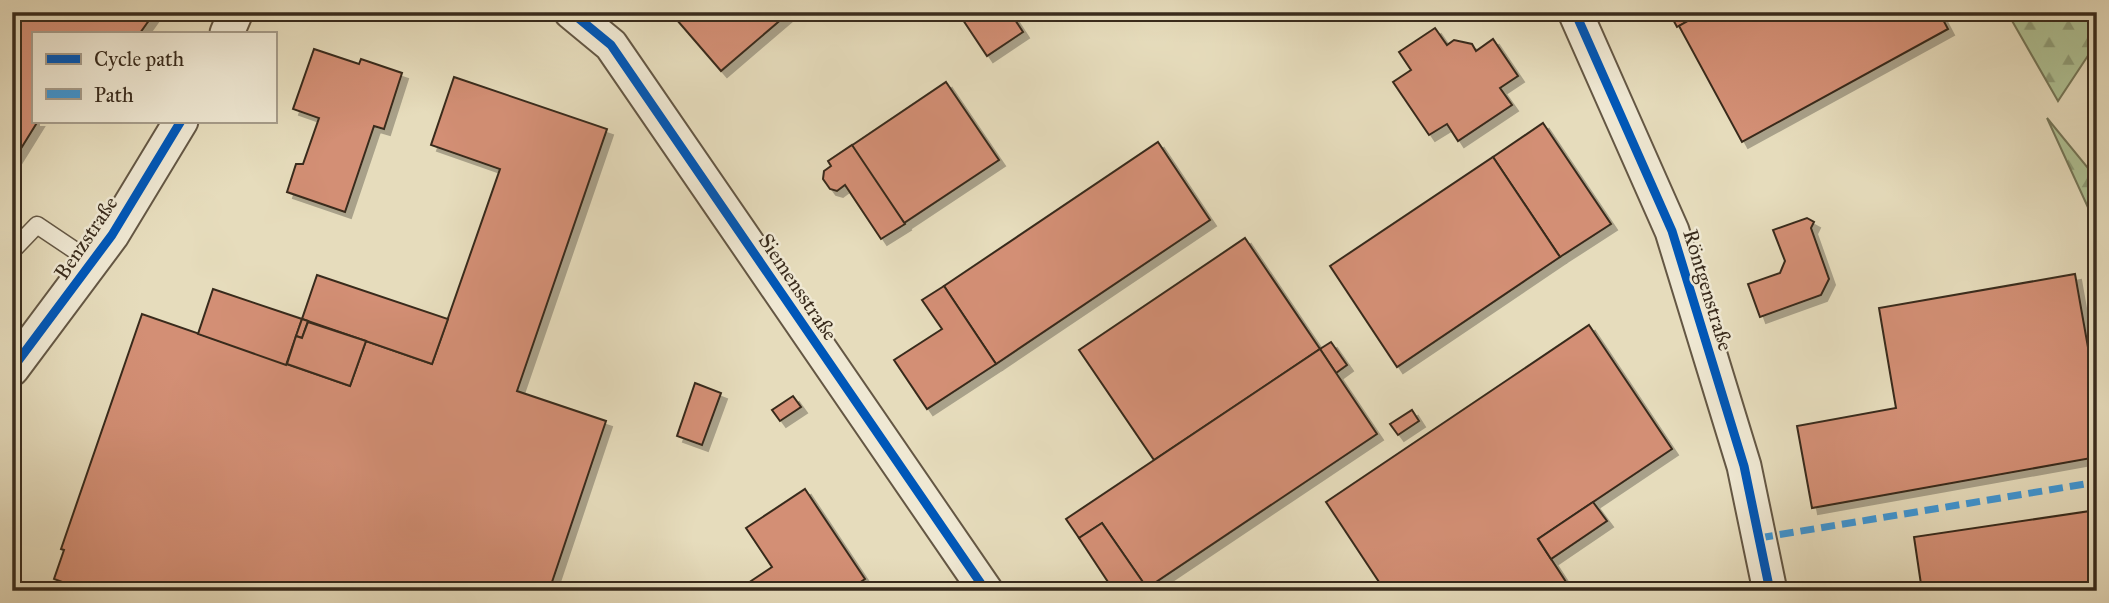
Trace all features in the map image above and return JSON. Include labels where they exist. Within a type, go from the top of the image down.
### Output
[{"type":"street","points":[[227,32],[236,12]]},
{"type":"street","name":"Siemensstraße","points":[[571,12],[611,45],[986,591]]},
{"type":"street","name":"Röntgenstraße","points":[[1575,12],[1672,231],[1744,466],[1770,591]]},
{"type":"street","name":"Benzstraße","points":[[12,369],[92,262],[180,122]]},
{"type":"lane","points":[[12,251],[37,225],[92,262]]},
{"type":"green space","points":[[2007,12],[2097,12],[2097,42],[2058,101]]},
{"type":"green space","points":[[2047,118],[2097,179],[2097,227]]},
{"type":"building","points":[[12,12],[155,12],[141,32],[32,32],[32,122],[37,122],[12,163]]},
{"type":"building","points":[[670,12],[790,12],[721,71]]},
{"type":"building","points":[[967,12],[1010,12],[1023,32],[987,56],[961,17]]},
{"type":"building","points":[[1669,12],[1704,12],[1677,27]]},
{"type":"building","points":[[1704,12],[1939,12],[1948,29],[1742,142],[1679,26]]},
{"type":"building","points":[[1435,28],[1447,45],[1454,40],[1472,44],[1476,51],[1493,39],[1518,76],[1500,88],[1512,105],[1458,141],[1447,124],[1429,135],[1393,82],[1411,70],[1399,52]]},
{"type":"building","points":[[314,49],[359,64],[361,59],[402,73],[384,129],[374,126],[345,212],[287,192],[296,164],[303,164],[319,118],[293,109]]},
{"type":"building","points":[[454,77],[607,129],[517,391],[606,421],[549,591],[72,591],[73,586],[54,579],[64,550],[61,549],[142,314],[350,386],[366,341],[432,364],[500,169],[431,145]]},
{"type":"building","points":[[946,82],[999,160],[904,223],[851,146]]},
{"type":"building","points":[[1543,123],[1611,224],[1560,257],[1493,157]]},
{"type":"building","points":[[1158,142],[1210,220],[996,364],[944,286]]},
{"type":"building","points":[[852,145],[905,224],[881,239],[845,185],[837,191],[830,189],[823,179],[824,171],[831,166],[828,161]]},
{"type":"building","points":[[1493,157],[1560,257],[1397,367],[1330,266]]},
{"type":"building","points":[[1807,218],[1814,222],[1811,228],[1829,279],[1821,295],[1760,317],[1748,284],[1780,273],[1785,261],[1773,230]]},
{"type":"building","points":[[1245,238],[1320,349],[1154,460],[1079,350]]},
{"type":"building","points":[[2075,274],[2097,398],[2097,457],[1812,508],[1797,426],[1896,408],[1879,308]]},
{"type":"building","points":[[317,275],[448,319],[432,364],[302,319]]},
{"type":"building","points":[[944,286],[996,364],[927,409],[894,360],[942,329],[922,300]]},
{"type":"building","points":[[213,289],[302,319],[286,365],[198,334]]},
{"type":"building","points":[[302,319],[308,321],[302,338],[296,336]]},
{"type":"building","points":[[308,322],[366,341],[350,386],[287,364],[296,336],[302,338]]},
{"type":"building","points":[[1589,325],[1672,449],[1538,539],[1572,591],[1385,591],[1326,502]]},
{"type":"building","points":[[1331,342],[1347,365],[1336,373],[1320,349]]},
{"type":"building","points":[[1320,349],[1377,434],[1147,588],[1102,523],[1079,538],[1066,519]]},
{"type":"building","points":[[695,383],[721,393],[702,445],[677,436]]},
{"type":"building","points":[[793,396],[801,407],[780,421],[772,410]]},
{"type":"building","points":[[1412,410],[1419,421],[1398,435],[1390,424]]},
{"type":"building","points":[[805,489],[865,579],[847,591],[736,591],[772,567],[746,528]]},
{"type":"building","points":[[1593,502],[1607,521],[1551,559],[1538,539]]},
{"type":"building","points":[[2097,510],[2097,591],[1922,591],[1914,537]]},
{"type":"building","points":[[1102,523],[1147,588],[1143,591],[1114,591],[1079,538]]},
{"type":"marked path","points":[[1759,538],[2097,482]]},
{"type":"cycle path","points":[[571,12],[611,45],[986,591]]},
{"type":"cycle path","points":[[1575,12],[1672,231],[1744,466],[1770,591]]},
{"type":"cycle path","points":[[12,369],[112,235],[180,122]]}]
